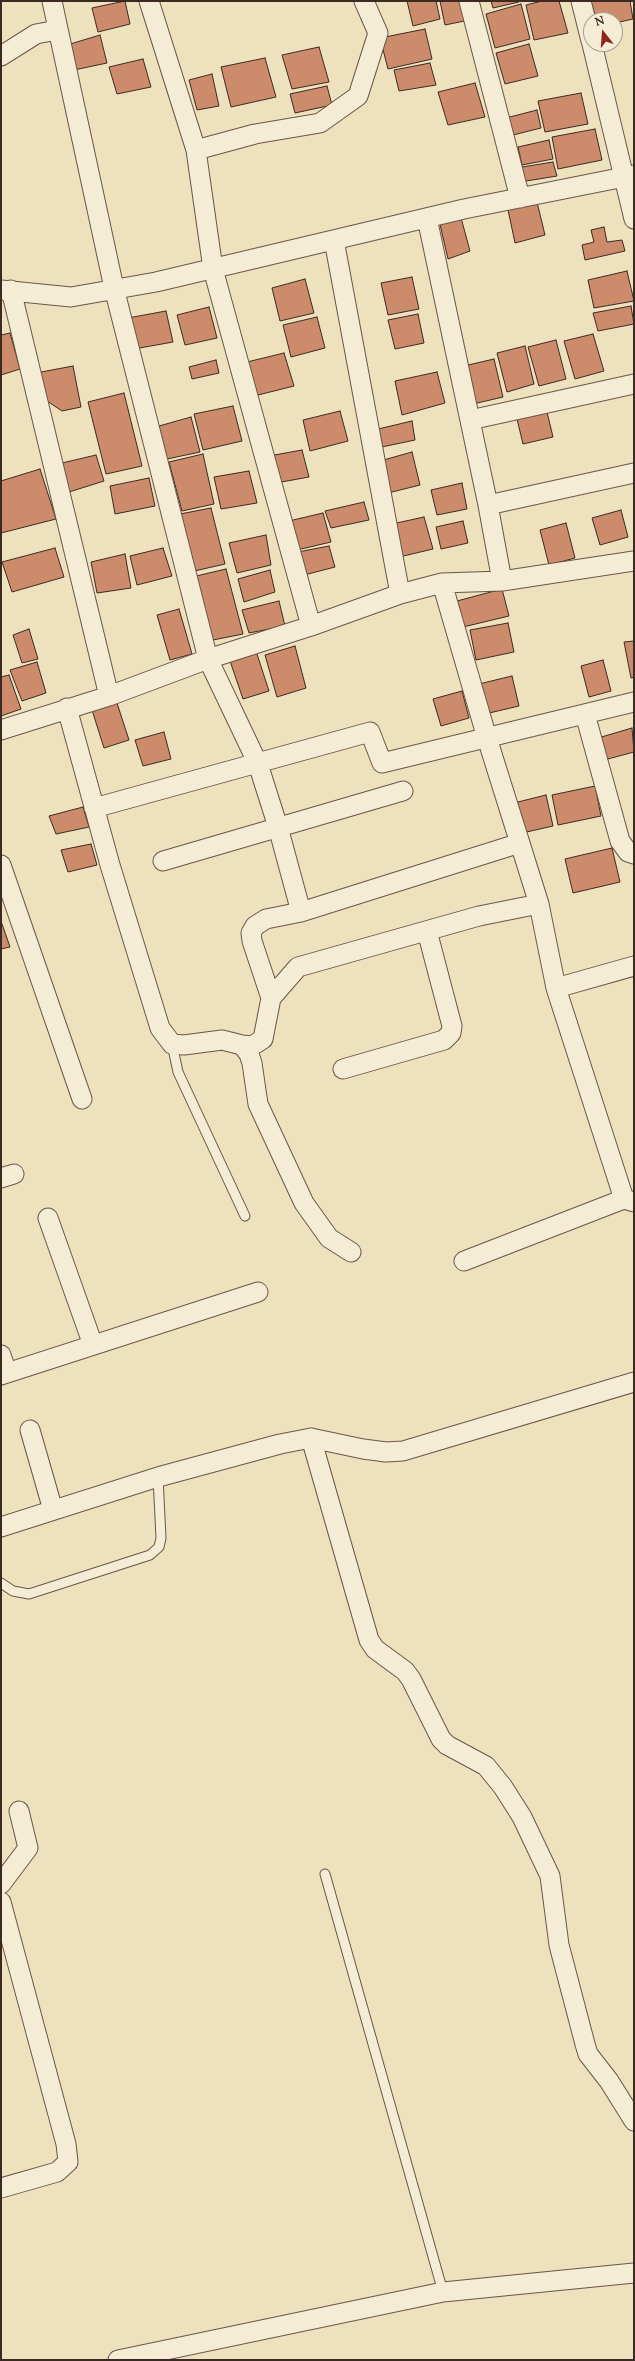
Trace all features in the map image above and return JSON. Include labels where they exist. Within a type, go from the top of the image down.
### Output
[{"type":"street","points":[[52,1],[57,30],[114,288],[208,659],[258,764],[278,827],[301,912]]},
{"type":"street","points":[[149,1],[196,150],[214,269],[311,626]]},
{"type":"street","points":[[196,150],[255,134],[320,123],[358,96],[378,33],[364,1]]},
{"type":"street","points":[[469,1],[520,198]]},
{"type":"street","points":[[581,1],[584,12]]},
{"type":"street","points":[[1,56],[36,34],[57,30]]},
{"type":"street","points":[[594,52],[629,176],[634,219]]},
{"type":"street","points":[[109,696],[6,290],[71,297],[214,269],[427,218],[629,176]]},
{"type":"street","points":[[427,218],[488,505],[502,581]]},
{"type":"street","points":[[334,240],[400,594]]},
{"type":"street","points":[[470,420],[634,384]]},
{"type":"street","points":[[488,505],[634,473]]},
{"type":"street","points":[[1,730],[109,696],[208,659],[311,626],[400,594],[442,583],[502,581],[634,561]]},
{"type":"street","points":[[442,583],[487,738],[539,904],[556,988],[629,1200],[464,1261]]},
{"type":"street","points":[[94,808],[370,732],[382,763],[634,702]]},
{"type":"street","points":[[67,708],[94,808],[160,1028],[172,1044],[184,1045],[222,1040],[252,1046],[263,1039],[271,998],[252,941],[251,933],[255,926],[266,919],[301,912],[520,843]]},
{"type":"street","points":[[585,714],[620,841],[628,852],[634,854]]},
{"type":"street","points":[[163,861],[403,791]]},
{"type":"street","points":[[1,864],[82,1099]]},
{"type":"street","points":[[271,998],[298,967],[479,916],[539,904]]},
{"type":"street","points":[[343,1069],[444,1040],[450,1033],[452,1026],[427,931]]},
{"type":"street","points":[[556,988],[634,966]]},
{"type":"street","points":[[242,1045],[249,1054],[252,1063],[258,1104],[304,1203],[329,1238],[351,1252]]},
{"type":"street","points":[[48,1218],[93,1345]]},
{"type":"street","points":[[1,1355],[4,1374],[258,1292]]},
{"type":"street","points":[[1,1526],[158,1477],[256,1450],[310,1438],[378,1451],[403,1451],[634,1382]]},
{"type":"street","points":[[30,1430],[53,1510]]},
{"type":"street","points":[[310,1438],[368,1640],[375,1649],[405,1671],[411,1679],[441,1739],[447,1745],[486,1766],[503,1787],[522,1817],[550,1876],[559,1945],[584,2044],[588,2054],[609,2081],[634,2121]]},
{"type":"street","points":[[1,1884],[28,1848],[19,1811]]},
{"type":"street","points":[[1,1902],[66,2144],[68,2162],[57,2172],[1,2188]]},
{"type":"street","points":[[118,2360],[442,2292],[634,2273]]},
{"type":"lane","points":[[172,1044],[178,1072],[245,1216]]},
{"type":"lane","points":[[1,1583],[13,1591],[29,1594],[150,1555],[159,1548],[161,1538],[158,1477]]},
{"type":"lane","points":[[324,1874],[442,2292]]},
{"type":"building","points":[[125,1],[130,24],[98,32],[92,8]]},
{"type":"building","points":[[407,1],[436,1],[440,19],[413,26]]},
{"type":"building","points":[[440,1],[464,1],[469,20],[445,25]]},
{"type":"building","points":[[491,1],[518,1],[519,2],[493,8]]},
{"type":"building","points":[[542,1],[559,1],[568,33],[534,40],[526,5]]},
{"type":"building","points":[[591,1],[630,1],[633,19],[623,21],[623,12],[594,12]]},
{"type":"building","points":[[521,4],[530,39],[495,48],[486,14]]},
{"type":"building","points":[[425,29],[432,59],[388,69],[380,38]]},
{"type":"building","points":[[100,35],[107,63],[74,70],[67,45]]},
{"type":"building","points":[[529,44],[538,76],[505,84],[496,53]]},
{"type":"building","points":[[319,47],[329,82],[292,89],[282,55]]},
{"type":"building","points":[[265,58],[276,97],[231,107],[221,67]]},
{"type":"building","points":[[143,59],[151,87],[117,94],[109,67]]},
{"type":"building","points":[[430,63],[436,85],[399,91],[394,70]]},
{"type":"building","points":[[212,74],[219,106],[197,110],[189,80]]},
{"type":"building","points":[[475,83],[485,117],[448,125],[438,92]]},
{"type":"building","points":[[327,86],[332,105],[295,113],[290,94]]},
{"type":"building","points":[[581,93],[588,124],[545,132],[538,101]]},
{"type":"building","points":[[537,110],[541,128],[509,136],[506,118]]},
{"type":"building","points":[[595,129],[602,160],[558,169],[552,137]]},
{"type":"building","points":[[549,140],[553,159],[522,165],[518,147]]},
{"type":"building","points":[[553,162],[557,176],[520,182],[516,168]]},
{"type":"building","points":[[536,198],[545,235],[515,243],[507,205]]},
{"type":"building","points":[[460,214],[470,251],[448,259],[439,220]]},
{"type":"building","points":[[604,227],[607,242],[622,240],[625,251],[585,260],[582,245],[594,242],[591,230]]},
{"type":"building","points":[[627,271],[634,301],[594,308],[588,280]]},
{"type":"building","points":[[412,277],[419,309],[388,315],[381,283]]},
{"type":"building","points":[[305,279],[314,313],[280,321],[272,288]]},
{"type":"building","points":[[631,306],[634,324],[598,331],[593,313]]},
{"type":"building","points":[[209,307],[217,338],[185,345],[177,315]]},
{"type":"building","points":[[166,311],[173,342],[134,349],[128,318]]},
{"type":"building","points":[[418,314],[424,343],[395,349],[388,320]]},
{"type":"building","points":[[317,317],[325,348],[291,357],[283,325]]},
{"type":"building","points":[[10,333],[20,369],[1,375],[1,335]]},
{"type":"building","points":[[593,334],[604,371],[575,379],[564,341]]},
{"type":"building","points":[[556,340],[566,379],[539,386],[528,347]]},
{"type":"building","points":[[525,346],[534,384],[507,392],[497,353]]},
{"type":"building","points":[[284,353],[294,386],[254,396],[243,363]]},
{"type":"building","points":[[494,359],[503,397],[473,404],[464,366]]},
{"type":"building","points":[[216,360],[219,373],[192,379],[189,367]]},
{"type":"building","points":[[73,366],[81,407],[62,411],[41,397],[36,373]]},
{"type":"building","points":[[437,372],[445,403],[402,415],[395,381]]},
{"type":"building","points":[[124,393],[142,466],[106,474],[88,402]]},
{"type":"building","points":[[233,406],[242,441],[203,450],[194,414]]},
{"type":"building","points":[[340,411],[348,441],[310,451],[303,420]]},
{"type":"building","points":[[547,412],[553,437],[523,444],[517,419]]},
{"type":"building","points":[[191,417],[200,452],[167,459],[159,426]]},
{"type":"building","points":[[412,421],[415,440],[377,448],[374,430]]},
{"type":"building","points":[[302,450],[309,477],[276,483],[269,456]]},
{"type":"building","points":[[412,452],[420,485],[388,493],[380,461]]},
{"type":"building","points":[[203,454],[214,504],[182,511],[169,462]]},
{"type":"building","points":[[96,455],[104,481],[69,492],[62,463]]},
{"type":"building","points":[[40,469],[56,519],[1,533],[1,481]]},
{"type":"building","points":[[249,471],[257,503],[221,509],[214,477]]},
{"type":"building","points":[[149,478],[155,506],[115,514],[110,486]]},
{"type":"building","points":[[462,483],[467,509],[437,515],[431,490]]},
{"type":"building","points":[[364,502],[369,520],[331,528],[325,511]]},
{"type":"building","points":[[211,508],[225,564],[190,572],[175,515]]},
{"type":"building","points":[[621,510],[628,537],[600,545],[592,518]]},
{"type":"building","points":[[323,513],[331,542],[297,550],[289,521]]},
{"type":"building","points":[[424,517],[433,549],[399,557],[392,524]]},
{"type":"building","points":[[463,521],[468,543],[441,549],[436,527]]},
{"type":"building","points":[[566,523],[575,558],[549,565],[540,530]]},
{"type":"building","points":[[266,535],[271,565],[237,573],[229,543]]},
{"type":"building","points":[[329,546],[335,567],[304,575],[298,552]]},
{"type":"building","points":[[55,548],[64,577],[12,592],[2,562]]},
{"type":"building","points":[[163,548],[172,576],[137,585],[130,556]]},
{"type":"building","points":[[125,554],[131,588],[97,593],[91,562]]},
{"type":"building","points":[[226,569],[243,634],[208,641],[192,577]]},
{"type":"building","points":[[270,570],[275,592],[244,602],[238,579]]},
{"type":"building","points":[[502,589],[509,616],[463,627],[457,601]]},
{"type":"building","points":[[279,601],[285,626],[249,633],[242,610]]},
{"type":"building","points":[[179,609],[192,654],[170,660],[157,615]]},
{"type":"building","points":[[508,623],[514,652],[476,660],[470,630]]},
{"type":"building","points":[[29,629],[38,659],[22,663],[13,635]]},
{"type":"building","points":[[634,641],[634,677],[631,678],[624,642]]},
{"type":"building","points":[[295,646],[306,688],[277,697],[265,655]]},
{"type":"building","points":[[256,651],[269,691],[243,699],[229,658]]},
{"type":"building","points":[[603,660],[611,691],[589,697],[581,666]]},
{"type":"building","points":[[37,662],[46,693],[22,701],[10,670]]},
{"type":"building","points":[[9,675],[21,709],[1,716],[1,677]]},
{"type":"building","points":[[512,676],[519,706],[485,714],[479,684]]},
{"type":"building","points":[[462,691],[469,718],[441,726],[433,699]]},
{"type":"building","points":[[117,703],[129,740],[104,748],[92,710]]},
{"type":"building","points":[[632,728],[634,752],[604,760],[598,738]]},
{"type":"building","points":[[164,732],[171,759],[143,766],[135,740]]},
{"type":"building","points":[[595,786],[601,816],[558,825],[552,795]]},
{"type":"building","points":[[546,795],[553,826],[522,833],[514,803]]},
{"type":"building","points":[[83,807],[89,827],[56,834],[49,816]]},
{"type":"building","points":[[91,844],[97,865],[68,872],[61,850]]},
{"type":"building","points":[[612,848],[620,882],[573,893],[565,859]]},
{"type":"building","points":[[1,921],[10,947],[1,949]]}]
